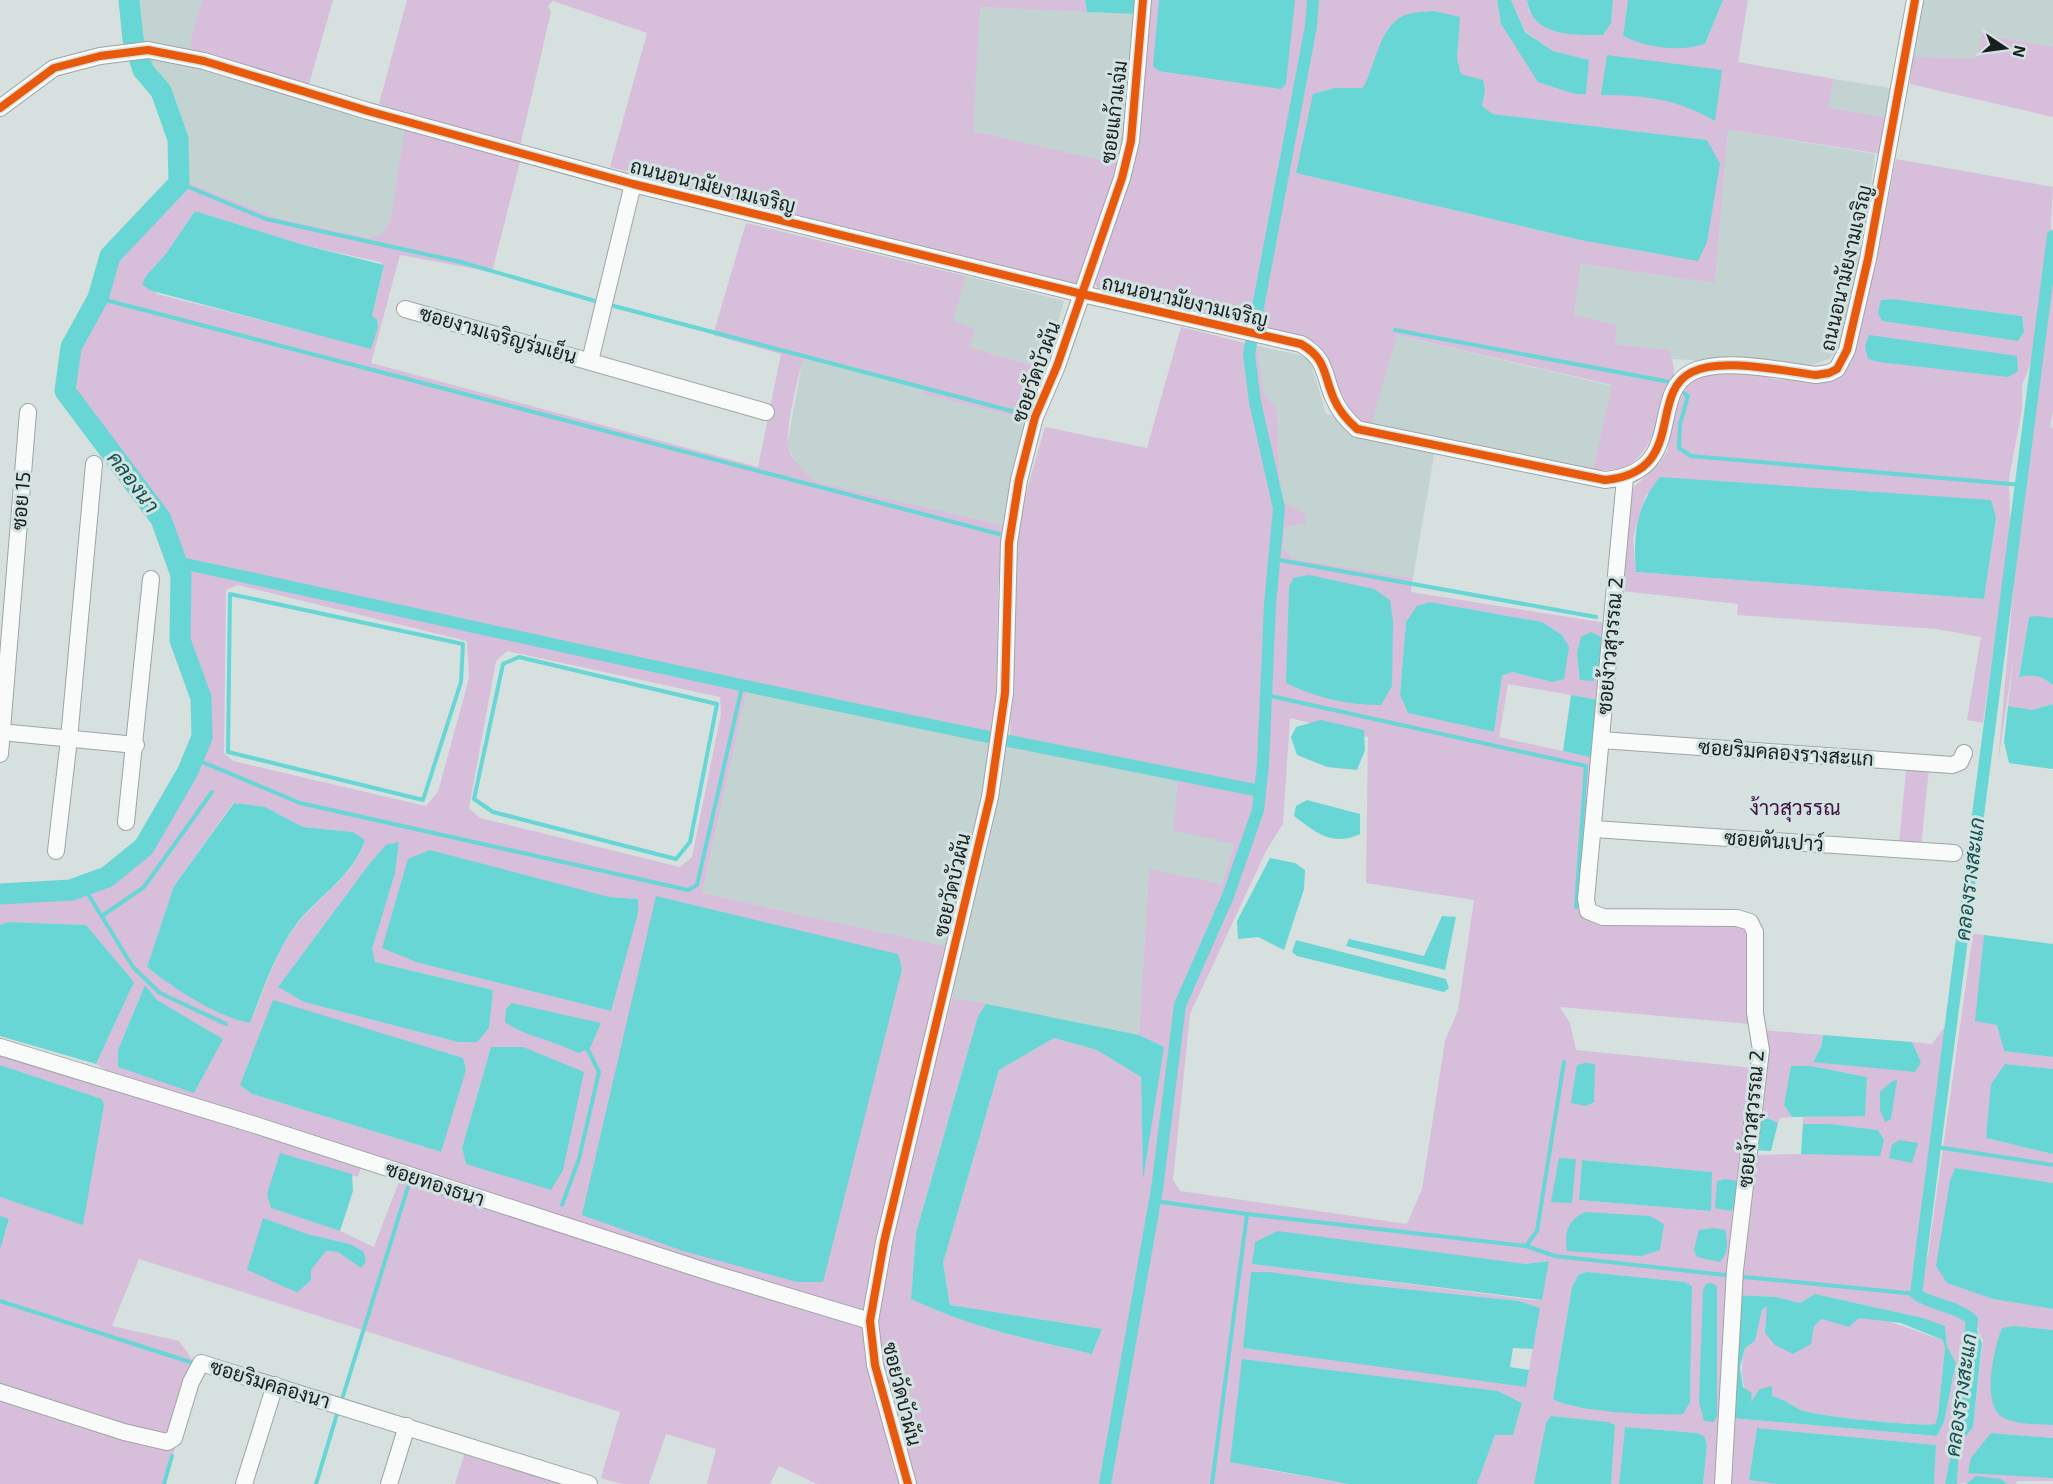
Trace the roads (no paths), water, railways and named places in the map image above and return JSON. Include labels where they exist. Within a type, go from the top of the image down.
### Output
[{"type":"street","name":"ซอยแก้วแจ่ม","points":[[1082,294],[1122,178],[1131,141],[1143,0]]},
{"type":"street","name":"ถนนอนามัยงามเจริญ","points":[[0,108],[54,68],[122,53],[148,50],[204,61],[368,111],[633,184],[1082,294],[1301,344],[1313,351],[1323,363],[1334,399],[1345,418],[1357,429],[1605,480],[1625,478],[1645,468],[1657,449],[1677,385],[1692,372],[1728,366],[1816,375],[1828,373],[1843,362],[1868,259],[1915,0]]},
{"type":"street","name":"ซอยงามเจริญร่มเย็น","points":[[590,361],[633,184]]},
{"type":"street","name":"ซอยวัดบัวผัน","points":[[908,1484],[875,1365],[870,1321],[884,1242],[990,797],[1005,693],[1009,543],[1019,480],[1035,417],[1057,366],[1082,294]]},
{"type":"street","name":"ซอยงามเจริญร่มเย็น","points":[[405,309],[766,412]]},
{"type":"street","name":"ซอย 15","points":[[0,754],[28,412]]},
{"type":"street","points":[[56,852],[69,739],[94,464]]},
{"type":"street","name":"ซอยง้าวสุวรรณ 2","points":[[1625,478],[1586,899],[1588,911],[1594,916],[1737,918],[1750,922],[1755,932],[1755,1013],[1761,1050],[1735,1270],[1723,1484]]},
{"type":"street","points":[[126,822],[136,745],[151,579]]},
{"type":"street","points":[[1,732],[136,745]]},
{"type":"street","name":"ซอยริมคลองรางสะแก","points":[[1601,740],[1952,765],[1960,762],[1964,753]]},
{"type":"street","name":"ซอยตันเปาว์","points":[[1594,829],[1954,853]]},
{"type":"street","name":"ซอยทองธนา","points":[[0,1047],[242,1121],[718,1275],[870,1321]]},
{"type":"street","name":"ซอยริมคลองนา","points":[[0,1392],[124,1432],[167,1442],[174,1438],[191,1382],[201,1363],[589,1484]]},
{"type":"street","points":[[244,1484],[275,1385]]},
{"type":"street","points":[[389,1484],[407,1426]]},
{"type":"water","points":[[1085,0],[1137,0],[1136,14],[1087,12]]},
{"type":"water","points":[[1159,0],[1295,0],[1286,84],[1281,89],[1159,71],[1153,66]]},
{"type":"water","points":[[1497,0],[1511,0],[1525,32],[1553,51],[1589,60],[1586,94],[1575,94],[1538,82],[1501,24]]},
{"type":"water","points":[[1527,0],[1613,0],[1611,23],[1603,35],[1567,34],[1556,31],[1537,21],[1530,12]]},
{"type":"water","points":[[1628,0],[1723,0],[1705,44],[1684,48],[1663,48],[1623,36]]},
{"type":"water","points":[[1434,11],[1460,17],[1457,58],[1461,74],[1483,80],[1485,90],[1482,106],[1493,114],[1707,140],[1720,164],[1707,242],[1698,261],[1585,241],[1296,173],[1313,94],[1335,88],[1363,88],[1387,30],[1401,17],[1408,14]]},
{"type":"water","points":[[1607,55],[1722,70],[1715,121],[1674,103],[1646,97],[1601,95]]},
{"type":"water","points":[[195,211],[304,245],[384,265],[372,316],[377,320],[378,327],[371,349],[149,290],[142,284],[146,276],[165,255]]},
{"type":"water","points":[[1893,299],[2022,316],[2024,332],[2018,341],[1882,321],[1878,313],[1881,300]]},
{"type":"water","points":[[1869,335],[2017,356],[2018,371],[2008,377],[1879,362],[1868,359],[1865,346]]},
{"type":"water","points":[[1660,477],[1991,500],[1996,518],[1984,599],[1636,572],[1636,533],[1641,510]]},
{"type":"water","points":[[1309,575],[1374,589],[1390,600],[1393,621],[1392,686],[1381,705],[1332,700],[1286,683],[1289,588],[1293,578]]},
{"type":"water","points":[[1430,602],[1542,622],[1562,635],[1569,647],[1564,679],[1552,682],[1512,672],[1502,676],[1494,732],[1408,713],[1400,695],[1406,622],[1417,606]]},
{"type":"water","points":[[2029,617],[2053,618],[2053,685],[2038,677],[2019,677]]},
{"type":"water","points":[[1591,632],[1601,637],[1599,669],[1594,681],[1580,680],[1577,654],[1581,637]]},
{"type":"water","points":[[1571,695],[1599,700],[1594,758],[1563,751]]},
{"type":"water","points":[[2053,704],[2053,769],[2009,763],[2004,742],[2008,706],[2032,710]]},
{"type":"water","points":[[1321,720],[1364,730],[1365,750],[1357,770],[1327,767],[1297,755],[1291,737],[1296,727]]},
{"type":"water","points":[[1307,800],[1360,814],[1360,834],[1341,839],[1325,836],[1310,828],[1294,816],[1296,806]]},
{"type":"water","points":[[234,803],[265,807],[303,827],[353,832],[365,840],[360,853],[345,874],[307,912],[290,933],[271,971],[250,1023],[210,1008],[169,984],[147,967],[174,886]]},
{"type":"water","points":[[399,842],[395,873],[372,949],[375,962],[493,990],[489,1028],[477,1042],[458,1042],[304,1002],[278,987],[370,863],[386,845]]},
{"type":"water","points":[[430,850],[609,897],[638,899],[638,913],[611,1011],[419,963],[382,948],[408,859]]},
{"type":"water","points":[[1270,858],[1295,863],[1305,870],[1304,889],[1284,950],[1258,937],[1238,939],[1237,921]]},
{"type":"water","points":[[656,896],[898,954],[902,969],[823,1282],[797,1282],[683,1251],[582,1215]]},
{"type":"water","points":[[1442,916],[1456,917],[1445,970],[1346,946],[1349,939],[1424,956]]},
{"type":"water","points":[[8,922],[86,925],[134,982],[96,1064],[0,1036],[0,925]]},
{"type":"water","points":[[1984,935],[2053,944],[2053,1057],[2004,1051],[1997,1025],[1975,1021]]},
{"type":"water","points":[[1296,940],[1446,979],[1449,988],[1444,992],[1297,956],[1292,952]]},
{"type":"water","points":[[145,985],[157,1000],[223,1039],[194,1093],[118,1067],[118,1050]]},
{"type":"water","points":[[273,1000],[463,1058],[466,1070],[441,1152],[252,1094],[240,1085]]},
{"type":"water","points":[[512,1003],[601,1023],[590,1048],[578,1053],[522,1032],[505,1022],[506,1009]]},
{"type":"water","points":[[986,1004],[1139,1035],[1164,1047],[1143,1179],[1141,1077],[1097,1050],[1054,1038],[999,1070],[943,1263],[950,1305],[1102,1329],[1092,1354],[977,1325],[911,1299],[916,1233],[978,1016]]},
{"type":"water","points":[[1823,1035],[1912,1042],[1921,1062],[1915,1072],[1813,1062],[1821,1047]]},
{"type":"water","points":[[491,1047],[523,1047],[584,1072],[563,1170],[551,1190],[466,1164],[462,1148]]},
{"type":"water","points":[[1595,1064],[1594,1102],[1586,1106],[1571,1103],[1577,1065]]},
{"type":"water","points":[[2005,1064],[2053,1069],[2053,1154],[1986,1138],[1991,1084]]},
{"type":"water","points":[[0,1065],[102,1099],[104,1105],[83,1225],[0,1197]]},
{"type":"water","points":[[1791,1066],[1811,1066],[1867,1077],[1865,1116],[1792,1117],[1784,1105]]},
{"type":"water","points":[[1897,1080],[1891,1119],[1885,1122],[1880,1110],[1880,1092],[1892,1081]]},
{"type":"water","points":[[1757,1117],[1778,1123],[1771,1151],[1754,1150]]},
{"type":"water","points":[[1803,1124],[1830,1124],[1878,1130],[1884,1140],[1880,1156],[1801,1154]]},
{"type":"water","points":[[1899,1140],[1918,1143],[1912,1163],[1889,1158],[1892,1145]]},
{"type":"water","points":[[280,1153],[352,1174],[353,1191],[340,1231],[271,1208],[267,1194]]},
{"type":"water","points":[[1559,1158],[1576,1159],[1572,1203],[1551,1202]]},
{"type":"water","points":[[1582,1160],[1712,1172],[1711,1211],[1579,1200]]},
{"type":"water","points":[[1955,1168],[2053,1183],[2053,1309],[1993,1299],[1947,1283],[1936,1266],[1950,1181]]},
{"type":"water","points":[[1725,1179],[1738,1181],[1736,1205],[1731,1211],[1715,1208],[1717,1181]]},
{"type":"water","points":[[1585,1212],[1650,1216],[1664,1224],[1660,1250],[1641,1256],[1567,1251],[1568,1227]]},
{"type":"water","points":[[0,1216],[9,1219],[0,1250]]},
{"type":"water","points":[[263,1218],[307,1234],[350,1244],[364,1252],[366,1262],[361,1268],[338,1252],[326,1251],[311,1270],[311,1280],[298,1292],[285,1287],[247,1270]]},
{"type":"water","points":[[1713,1228],[1725,1230],[1726,1250],[1720,1262],[1697,1257],[1694,1250],[1699,1230]]},
{"type":"water","points":[[1278,1231],[1525,1264],[1549,1261],[1542,1300],[1252,1264],[1255,1242]]},
{"type":"water","points":[[1251,1272],[1270,1272],[1348,1283],[1519,1301],[1540,1308],[1533,1349],[1513,1348],[1510,1367],[1529,1370],[1526,1387],[1243,1348]]},
{"type":"water","points":[[1588,1272],[1685,1282],[1692,1286],[1690,1402],[1683,1414],[1636,1414],[1597,1410],[1553,1399],[1572,1287],[1579,1274]]},
{"type":"water","points":[[1711,1283],[1717,1286],[1717,1416],[1714,1422],[1704,1421],[1699,1402],[1703,1290],[1706,1284]]},
{"type":"water","points":[[1815,1294],[1923,1318],[1945,1326],[1947,1346],[1956,1363],[1944,1422],[1937,1436],[1731,1418],[1737,1295],[1776,1297],[1800,1303]],"holes":[[[1767,1306],[1765,1333],[1775,1345],[1793,1354],[1811,1344],[1814,1326],[1822,1319],[1849,1327],[1859,1318],[1901,1323],[1943,1340],[1945,1348],[1938,1415],[1935,1424],[1845,1418],[1801,1410],[1772,1396],[1772,1386],[1760,1389],[1751,1402],[1752,1393],[1743,1387],[1740,1367],[1745,1348],[1755,1341],[1762,1310]]]},
{"type":"water","points":[[1970,1311],[1982,1343],[1973,1427],[1959,1445],[1957,1484],[1945,1484],[1953,1443],[1964,1413],[1970,1362]]},
{"type":"water","points":[[2015,1326],[2053,1330],[2053,1425],[2027,1424],[2002,1417],[1992,1400],[1991,1375],[2002,1328]]},
{"type":"water","points":[[1242,1359],[1498,1391],[1522,1403],[1513,1435],[1495,1435],[1477,1484],[1349,1484],[1230,1462]]},
{"type":"water","points":[[1551,1416],[1608,1422],[1615,1425],[1611,1484],[1534,1484],[1546,1423]]},
{"type":"water","points":[[1625,1427],[1697,1433],[1704,1436],[1707,1445],[1703,1484],[1619,1484]]},
{"type":"water","points":[[1757,1428],[1936,1445],[1934,1484],[1777,1484],[1749,1480]]},
{"type":"water","points":[[1991,1433],[2053,1438],[2053,1478],[1968,1473],[1971,1458]]},
{"type":"water","points":[[1976,1476],[2001,1479],[2007,1484],[1966,1484]]},
{"type":"waterway","name":"คลองนา","points":[[0,894],[71,890],[107,877],[144,847],[188,771],[202,737],[201,698],[180,640],[181,575],[161,519],[65,391],[71,347],[98,298],[110,256],[179,183],[178,139],[161,91],[143,70],[133,39],[129,0]]},
{"type":"waterway","points":[[1255,323],[1311,26],[1313,0]]},
{"type":"waterway","points":[[179,183],[266,219],[461,262],[595,301]]},
{"type":"waterway","name":"คลองรางสะแก","points":[[1955,1447],[1972,1320],[1958,1311],[1916,1294],[2053,236]]},
{"type":"waterway","points":[[98,298],[999,534]]},
{"type":"waterway","points":[[614,306],[1027,415]]},
{"type":"waterway","points":[[1395,330],[1670,382]]},
{"type":"waterway","points":[[1105,1484],[1157,1189],[1180,1005],[1228,896],[1258,810],[1263,764],[1270,605],[1279,508],[1255,402],[1249,354],[1251,343]]},
{"type":"waterway","points":[[1684,393],[1688,396],[1680,424],[1679,448],[1691,456],[2022,485]]},
{"type":"waterway","points":[[1274,559],[1596,617]]},
{"type":"waterway","points":[[176,562],[989,737]]},
{"type":"waterway","points":[[230,594],[463,644],[461,682],[423,800],[228,752],[230,594]]},
{"type":"waterway","points":[[519,657],[717,704],[690,842],[676,859],[493,812],[474,799],[503,664],[519,657]]},
{"type":"waterway","points":[[193,758],[300,803],[688,890],[697,885],[742,687]]},
{"type":"waterway","points":[[1266,695],[1586,766],[1576,907]]},
{"type":"waterway","points":[[1009,741],[1260,791]]},
{"type":"waterway","points":[[102,916],[144,887],[212,792]]},
{"type":"waterway","points":[[83,886],[133,967],[160,993],[226,1024]]},
{"type":"waterway","points":[[562,1205],[579,1159],[599,1072],[586,1046]]},
{"type":"waterway","points":[[1155,1201],[1247,1214],[1526,1246],[1537,1231],[1564,1062]]},
{"type":"waterway","points":[[1937,1147],[2053,1165]]},
{"type":"waterway","points":[[343,1396],[408,1187]]},
{"type":"waterway","points":[[1212,1484],[1247,1214]]},
{"type":"waterway","points":[[1526,1246],[1555,1256],[1725,1275]]},
{"type":"waterway","points":[[1744,1277],[1916,1294]]},
{"type":"waterway","points":[[0,1301],[190,1362]]},
{"type":"waterway","points":[[316,1484],[337,1414]]},
{"type":"waterway","points":[[164,1484],[172,1456]]},
{"type":"district","name":"ง้าวสุวรรณ","points":[[1795,808]]}]
